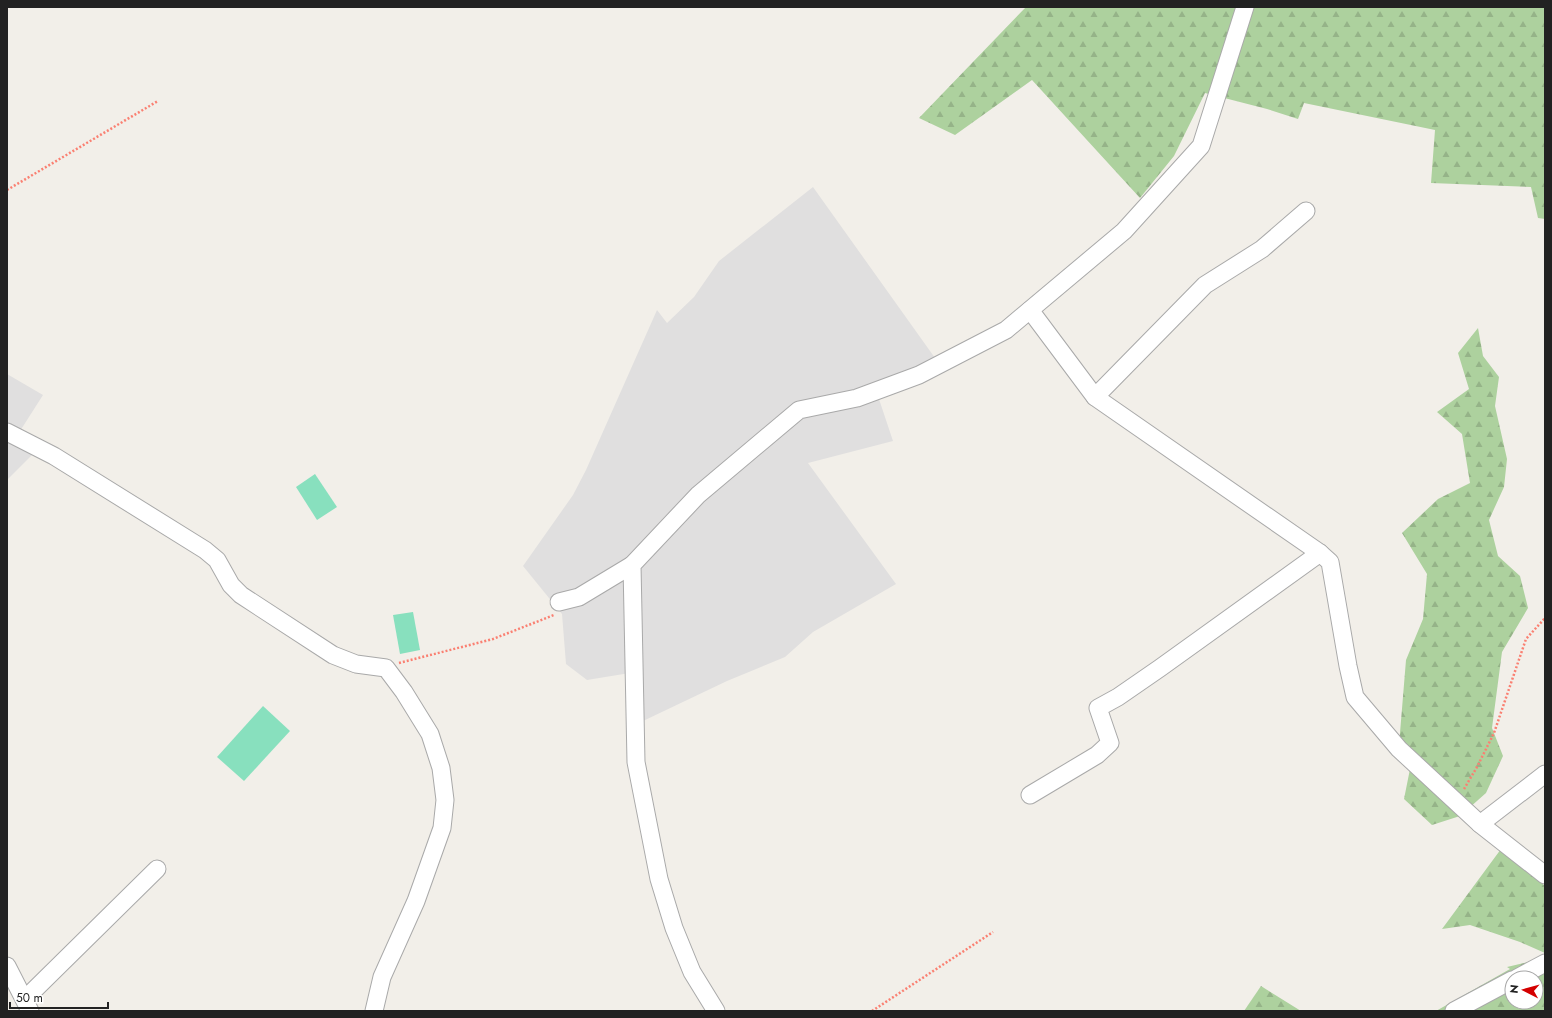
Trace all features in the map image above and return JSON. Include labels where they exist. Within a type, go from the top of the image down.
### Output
[{"type":"street","points":[[557,608],[632,566],[698,495],[799,410],[857,398],[918,375],[1006,330],[1124,231],[1201,146],[1245,7]]},
{"type":"street","points":[[1095,397],[1205,285],[1262,249],[1306,211]]},
{"type":"street","points":[[1030,310],[1095,397],[1320,553],[1330,562],[1348,666],[1355,697],[1400,749],[1456,802],[1480,824],[1545,875]]},
{"type":"street","points":[[7,432],[54,456],[205,550],[217,560],[231,585],[241,595],[333,655],[356,664],[386,668],[404,692],[430,734],[441,768],[445,800],[442,828],[416,901],[382,977],[374,1011]]},
{"type":"street","points":[[1030,795],[1097,755],[1110,743],[1098,708],[1118,697],[1154,672],[1320,553]]},
{"type":"street","points":[[632,566],[636,762],[659,879],[674,928],[692,972],[716,1011]]},
{"type":"street","points":[[1480,824],[1545,774]]},
{"type":"street","points":[[7,966],[28,1005],[157,869]]},
{"type":"street","points":[[1532,970],[1545,963]]},
{"type":"street","points":[[1454,1011],[1504,984]]},
{"type":"path","points":[[7,190],[158,102]]},
{"type":"path","points":[[386,668],[408,660],[493,639],[557,608]]},
{"type":"path","points":[[1456,802],[1478,767],[1494,733],[1526,639],[1545,618]]},
{"type":"path","points":[[872,1011],[993,932]]},
{"type":"shaded area","points":[[813,187],[945,372],[879,399],[893,441],[808,463],[896,584],[813,632],[785,657],[727,681],[643,721],[642,671],[587,680],[566,664],[562,614],[523,566],[573,495],[586,470],[657,310],[667,323],[694,297],[719,261]]},
{"type":"shaded area","points":[[7,374],[43,395],[20,431],[44,443],[7,480]]},
{"type":"green space","points":[[1026,7],[1545,7],[1545,219],[1538,218],[1531,187],[1431,183],[1435,130],[1304,103],[1298,119],[1267,109],[1205,93],[1174,156],[1140,198],[1032,80],[955,135],[919,118]]},
{"type":"green space","points":[[1478,328],[1483,356],[1499,377],[1495,406],[1507,459],[1504,487],[1489,520],[1498,556],[1520,576],[1528,608],[1502,652],[1492,728],[1503,756],[1486,793],[1460,816],[1432,825],[1404,799],[1410,769],[1399,745],[1406,660],[1423,619],[1427,574],[1402,533],[1438,499],[1470,483],[1462,434],[1437,412],[1469,389],[1458,353]]},
{"type":"green space","points":[[315,474],[337,507],[317,520],[296,487]]},
{"type":"green space","points":[[413,612],[420,650],[400,654],[393,615]]},
{"type":"green space","points":[[263,706],[290,731],[244,781],[217,757]]},
{"type":"green space","points":[[1501,849],[1545,886],[1545,953],[1520,942],[1470,925],[1442,929]]},
{"type":"green space","points":[[1545,958],[1545,1011],[1436,1011],[1504,972],[1504,1010],[1544,1010],[1544,970],[1508,970],[1510,969],[1507,967]]},
{"type":"green space","points":[[1261,986],[1301,1011],[1244,1011]]}]
